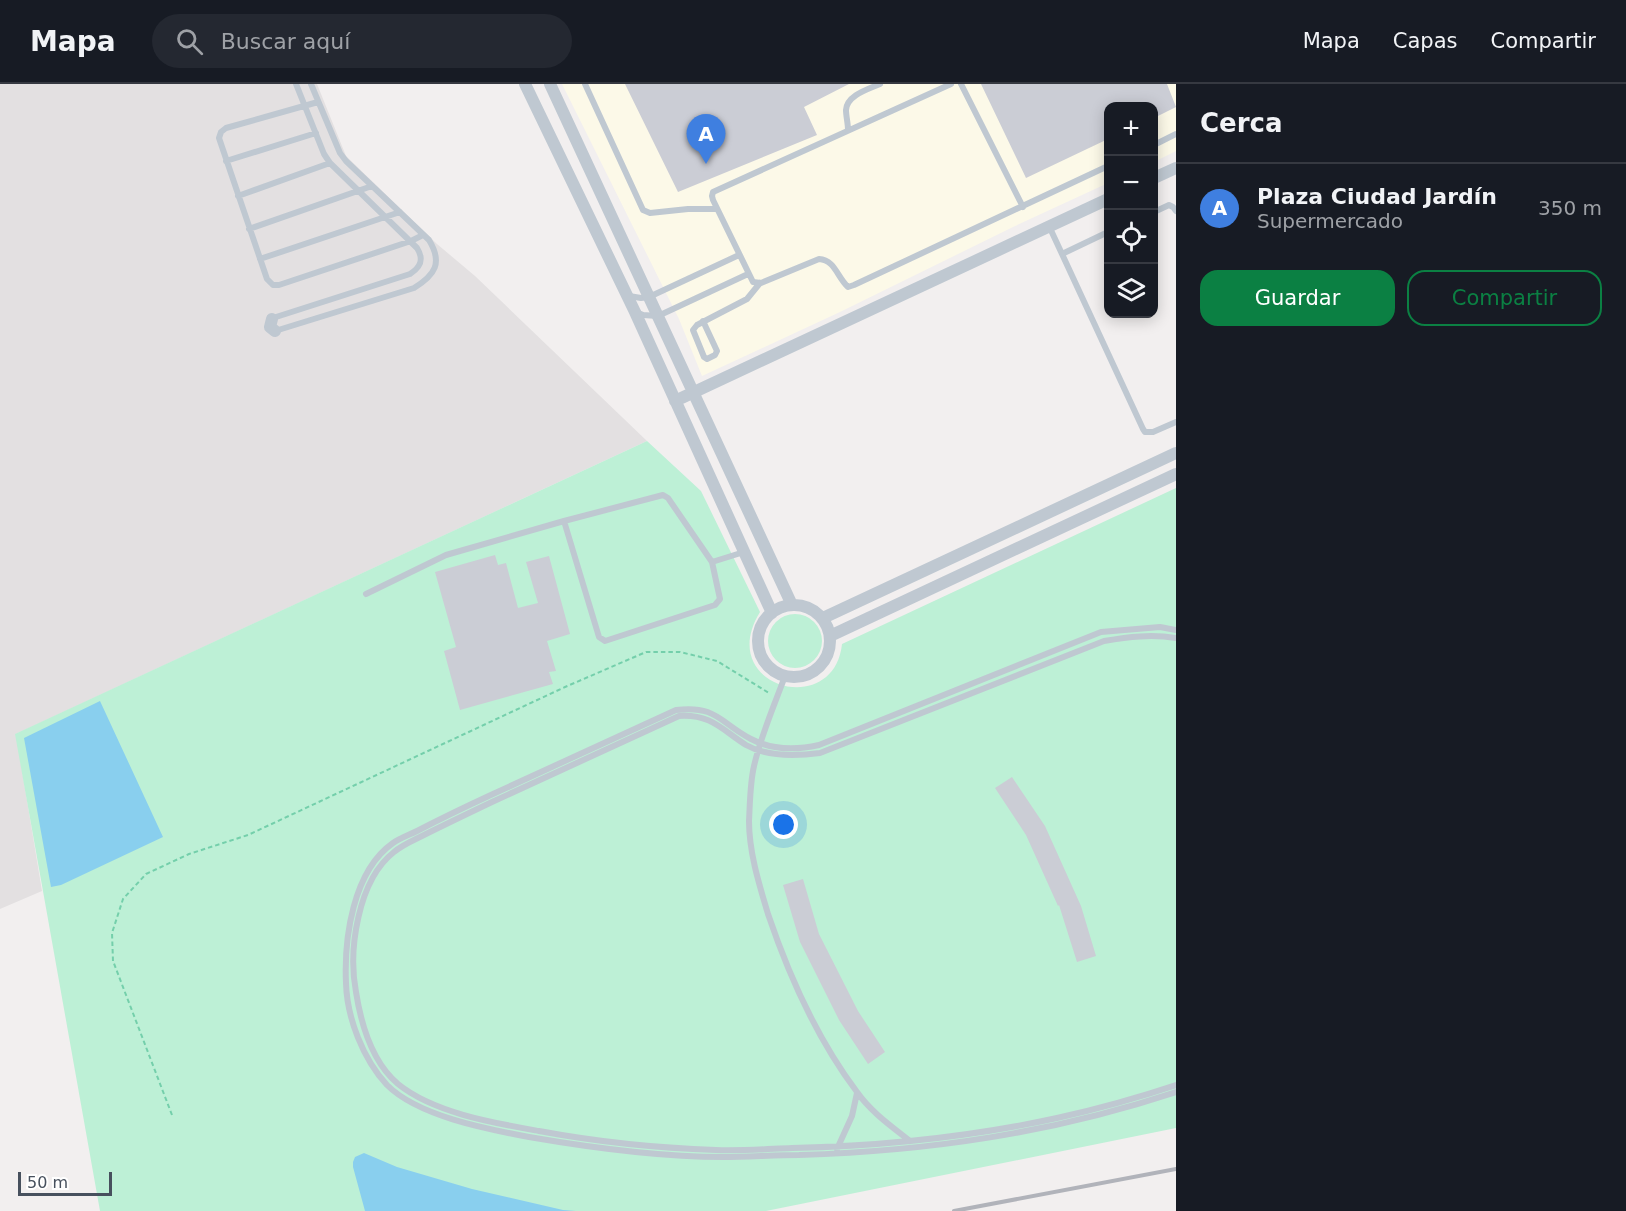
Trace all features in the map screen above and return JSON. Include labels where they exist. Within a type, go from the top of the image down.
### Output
[{"type":"street","points":[[525,84],[635,312],[771,613]]},
{"type":"street","points":[[550,84],[792,605]]},
{"type":"street","points":[[1158,176],[1176,168]]},
{"type":"street","points":[[675,401],[1104,201]]},
{"type":"street","points":[[823,618],[1176,453]]},
{"type":"street","points":[[830,636],[1176,474]]},
{"type":"street","points":[[792,605],[809,608],[823,618],[830,636],[829,651],[824,661],[807,675],[796,677],[784,676],[766,664],[760,654],[758,643],[759,632],[771,613],[792,605]]},
{"type":"lane","points":[[296,84],[324,154],[330,163],[422,255],[417,270],[410,274],[276,317],[273,325],[280,330],[414,288],[430,276],[435,268],[435,249],[340,153],[311,84]]},
{"type":"lane","points":[[585,84],[643,210],[650,213],[717,209]]},
{"type":"lane","points":[[848,130],[846,108],[850,101],[880,84]]},
{"type":"lane","points":[[760,283],[753,282],[748,274],[717,209],[712,196],[716,189],[951,84]]},
{"type":"lane","points":[[961,84],[1023,207]]},
{"type":"lane","points":[[318,102],[226,128],[221,132],[219,138],[267,279],[273,285],[279,285],[411,242],[423,235]]},
{"type":"lane","points":[[226,161],[316,133]]},
{"type":"lane","points":[[1158,143],[1176,134]]},
{"type":"lane","points":[[238,196],[330,163]]},
{"type":"lane","points":[[703,321],[717,351],[715,355],[707,359],[704,357],[693,330],[696,325],[703,321],[747,299],[760,283],[819,259],[826,259],[831,263],[842,282],[848,286],[854,285],[1104,168]]},
{"type":"lane","points":[[249,229],[372,186]]},
{"type":"lane","points":[[1158,210],[1169,205],[1176,211]]},
{"type":"lane","points":[[260,259],[400,213]]},
{"type":"lane","points":[[1049,226],[1143,429],[1149,433],[1176,422]]},
{"type":"lane","points":[[1062,254],[1104,234]]},
{"type":"lane","points":[[627,295],[650,297],[739,255]]},
{"type":"lane","points":[[635,312],[658,316],[748,274]]},
{"type":"lane","points":[[366,594],[446,555],[564,521],[663,495],[668,498],[712,562],[720,599],[715,605],[604,641],[599,637],[564,521]]},
{"type":"lane","points":[[712,562],[744,552]]},
{"type":"lane","points":[[820,749],[1101,632],[1160,627],[1176,630]]},
{"type":"lane","points":[[1176,638],[1144,635],[1104,640],[801,756],[770,753],[748,746],[720,722],[701,717],[679,716],[453,820],[396,850],[382,863],[372,880],[359,917],[354,950],[354,984],[360,1014],[368,1039],[380,1062],[394,1081],[416,1097],[440,1108],[520,1128],[652,1147],[720,1150],[914,1148],[989,1138],[1058,1125],[1135,1106],[1176,1092]]},
{"type":"lane","points":[[784,676],[753,768],[749,823],[760,890],[796,988],[828,1047],[858,1093],[883,1120],[911,1141],[914,1148]]},
{"type":"lane","points":[[836,1150],[988,1131],[1057,1118],[1176,1085]]},
{"type":"lane","points":[[836,1150],[852,1116],[858,1093]]},
{"type":"path","points":[[172,1115],[113,961],[112,933],[123,899],[146,874],[189,854],[248,835],[554,692],[646,652],[680,652],[717,661],[777,697]]},
{"type":"shaded area","points":[[0,84],[317,84],[346,156],[647,441],[16,734],[42,891],[0,909]]},
{"type":"shaded area","points":[[562,84],[1176,84],[1176,151],[1158,160],[1158,102],[1104,102],[1104,185],[840,312],[702,376],[679,319]]},
{"type":"green space","points":[[647,441],[701,491],[760,612],[750,638],[752,659],[764,675],[781,685],[800,687],[819,682],[834,668],[842,644],[1176,488],[1176,1128],[766,1211],[100,1211],[15,734]]},
{"type":"green space","points":[[790,614],[800,614],[810,618],[818,626],[822,641],[818,656],[810,664],[800,668],[790,668],[780,664],[772,656],[768,646],[768,636],[772,626],[780,618]]},
{"type":"water","points":[[100,701],[163,837],[61,885],[51,887],[24,738]]},
{"type":"water","points":[[364,1153],[397,1167],[472,1189],[576,1211],[365,1211],[353,1167],[355,1157]]},
{"type":"building","points":[[625,84],[849,84],[804,107],[817,135],[678,192]]},
{"type":"building","points":[[981,84],[1167,84],[1176,107],[1158,116],[1158,102],[1104,102],[1104,141],[1026,178]]},
{"type":"building","points":[[495,555],[498,565],[506,563],[518,608],[538,603],[526,562],[549,556],[570,634],[547,641],[556,671],[549,672],[553,684],[460,710],[444,651],[456,647],[435,572]]},
{"type":"building","points":[[1012,777],[1045,826],[1081,906],[1096,956],[1077,962],[1059,905],[1026,835],[995,788]]},
{"type":"building","points":[[803,879],[819,934],[858,1011],[885,1052],[868,1064],[839,1020],[800,942],[783,885]]},
{"type":"railway","points":[[954,1211],[1176,1169]]},
{"type":"place","name":"Plaza Ciudad Jardín","points":[[706,164]]}]
